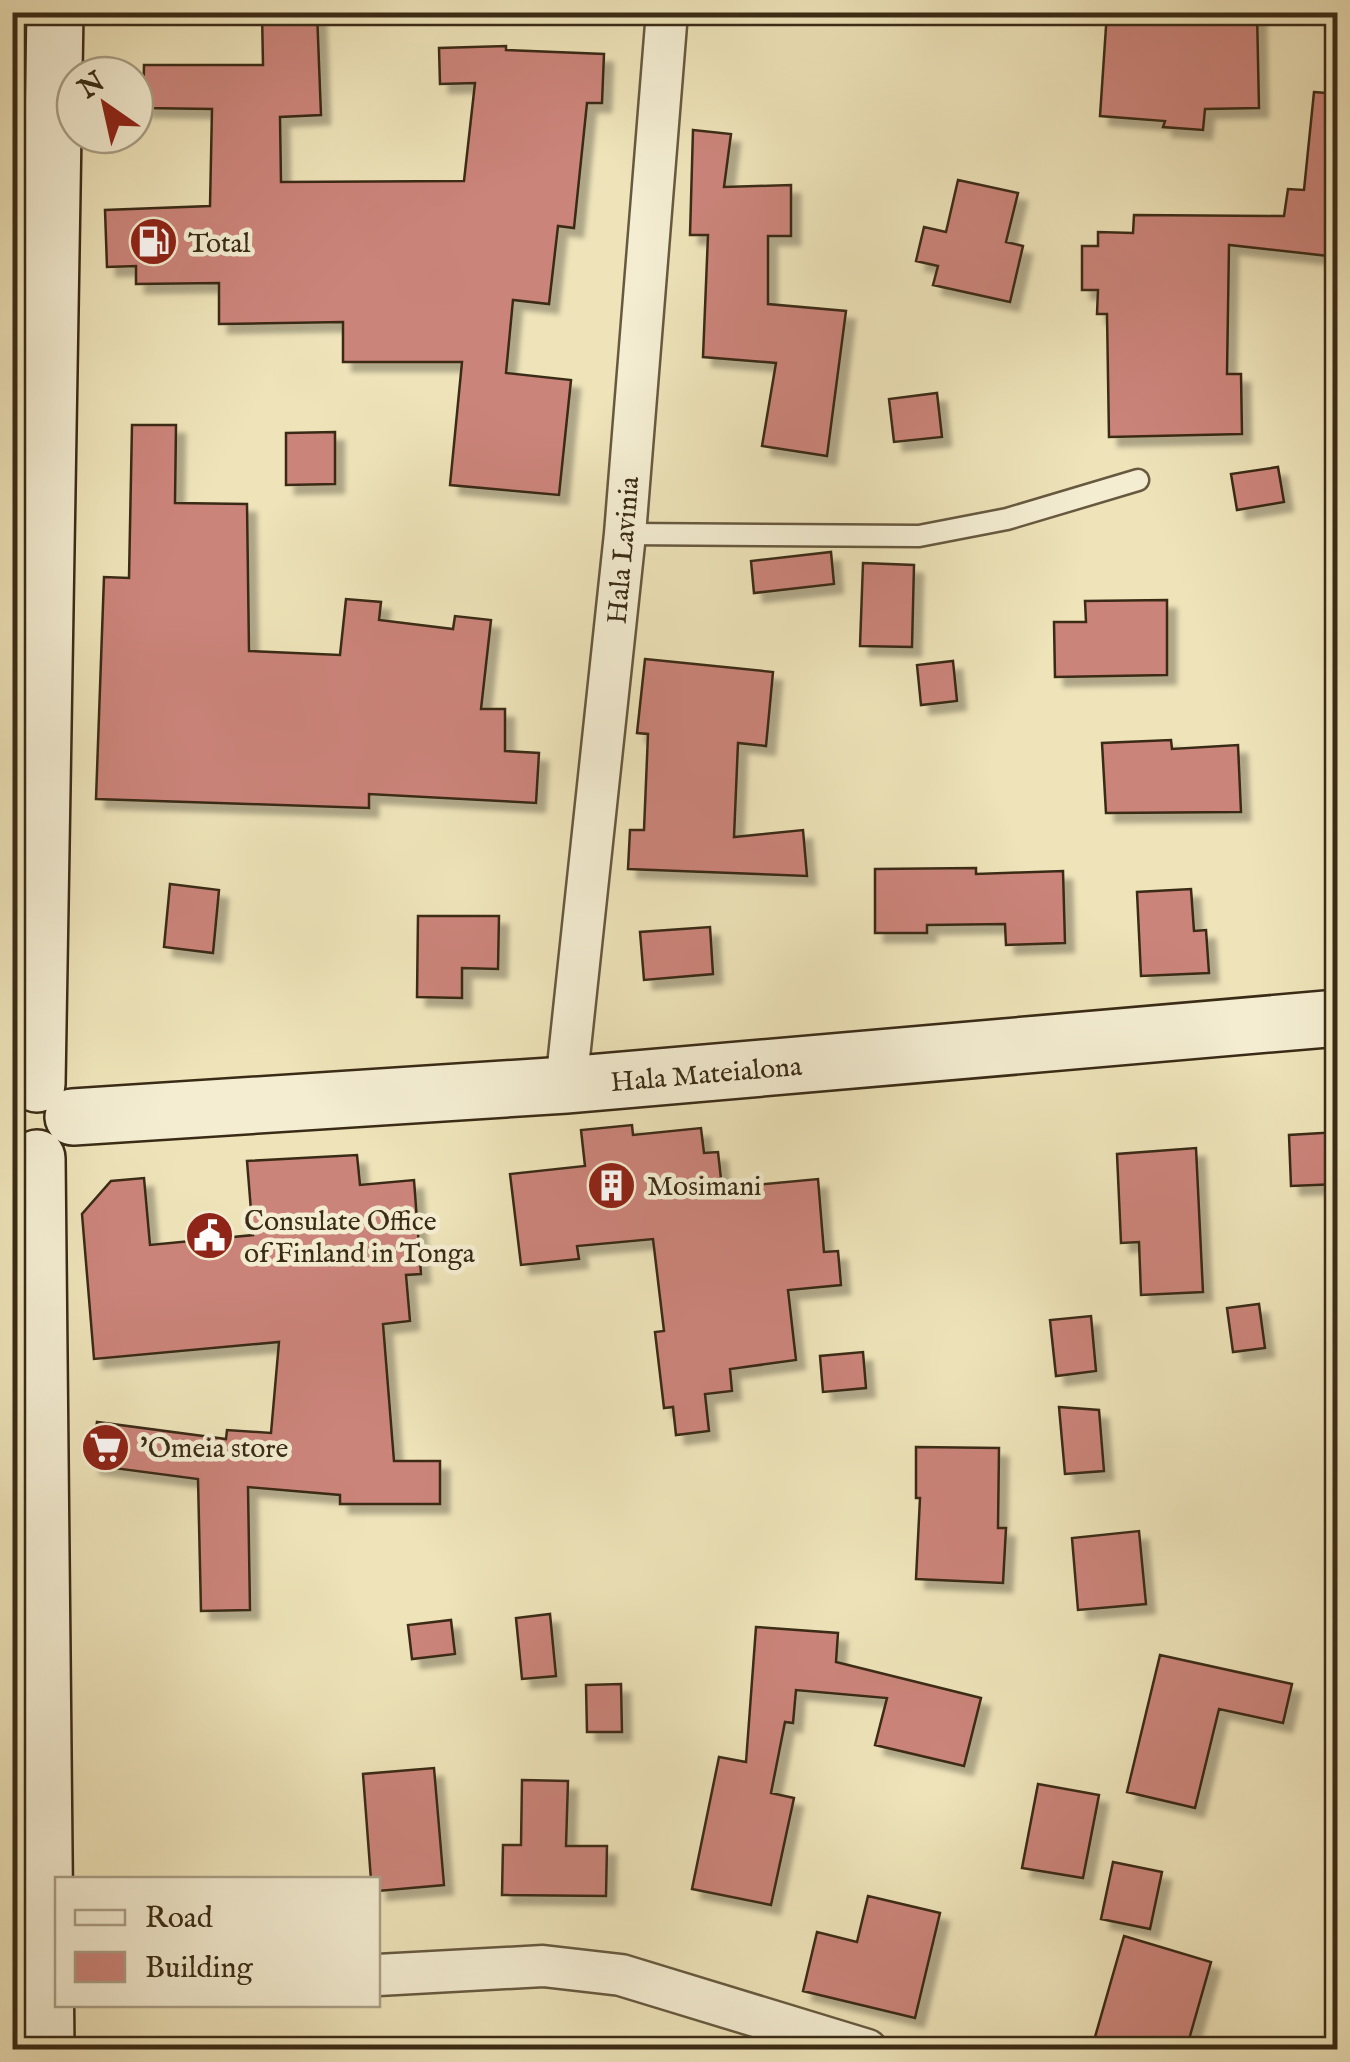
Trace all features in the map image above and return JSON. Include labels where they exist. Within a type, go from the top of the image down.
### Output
[{"type":"main road","points":[[46,2050],[52,1993],[25,1154],[53,1154],[64,1145],[41,1098],[55,12]]},
{"type":"main road","name":"Hala Mateialona","points":[[41,1098],[566,1086],[1338,1018]]},
{"type":"street","name":"Hala Lavinia","points":[[566,1086],[625,534],[666,12]]},
{"type":"street","points":[[380,1975],[542,1966],[622,1975],[867,2050]]},
{"type":"lane","points":[[625,534],[919,536],[1007,519],[1138,480]]},
{"type":"building","points":[[262,12],[317,12],[321,115],[280,117],[281,182],[464,181],[475,83],[440,84],[439,48],[506,46],[506,50],[604,54],[602,103],[587,103],[574,228],[558,226],[549,304],[513,300],[506,373],[571,380],[559,495],[450,485],[462,362],[343,362],[343,322],[219,324],[219,283],[136,284],[136,266],[107,267],[105,210],[210,206],[212,109],[155,108],[155,65],[263,65]]},
{"type":"building","points":[[1107,12],[1257,12],[1259,108],[1205,109],[1203,130],[1163,127],[1165,121],[1100,116]]},
{"type":"building","points":[[1314,92],[1338,94],[1338,257],[1229,245],[1227,374],[1241,374],[1242,434],[1109,437],[1107,314],[1097,314],[1098,290],[1082,290],[1082,246],[1098,246],[1098,232],[1133,233],[1134,215],[1284,216],[1288,189],[1304,190]]},
{"type":"building","points":[[693,130],[731,134],[724,187],[791,185],[791,236],[768,236],[768,304],[846,311],[827,456],[762,446],[776,363],[703,357],[708,235],[690,235]]},
{"type":"building","points":[[958,180],[1018,193],[1006,242],[1023,246],[1010,302],[933,285],[938,266],[916,261],[924,227],[946,232]]},
{"type":"building","points":[[937,393],[942,437],[894,442],[889,399]]},
{"type":"building","points":[[132,425],[176,425],[175,503],[247,504],[249,651],[340,655],[346,599],[381,602],[379,620],[453,629],[455,616],[491,620],[481,709],[505,709],[505,751],[539,753],[536,803],[369,794],[369,808],[96,799],[104,577],[129,578]]},
{"type":"building","points":[[335,432],[335,484],[286,485],[286,433]]},
{"type":"building","points":[[1278,467],[1284,502],[1237,510],[1231,474]]},
{"type":"building","points":[[831,552],[834,584],[754,593],[751,561]]},
{"type":"building","points":[[863,563],[914,565],[912,647],[860,646]]},
{"type":"building","points":[[1167,600],[1167,675],[1055,677],[1054,622],[1086,622],[1085,601]]},
{"type":"building","points":[[645,659],[773,672],[766,746],[738,743],[734,837],[803,830],[807,876],[628,869],[630,830],[644,830],[648,734],[637,733]]},
{"type":"building","points":[[953,661],[957,701],[921,705],[917,665]]},
{"type":"building","points":[[1171,740],[1172,749],[1238,745],[1241,812],[1106,813],[1102,743]]},
{"type":"building","points":[[976,868],[976,874],[1063,871],[1065,943],[1006,945],[1005,924],[927,925],[927,933],[875,933],[875,869]]},
{"type":"building","points":[[170,884],[219,890],[213,953],[164,947]]},
{"type":"building","points":[[1191,889],[1194,931],[1206,930],[1209,973],[1141,976],[1137,892]]},
{"type":"building","points":[[418,916],[499,916],[498,969],[462,968],[462,998],[417,997]]},
{"type":"building","points":[[710,927],[713,974],[644,980],[640,932]]},
{"type":"building","points":[[632,1125],[633,1135],[701,1128],[704,1153],[718,1152],[722,1188],[818,1179],[824,1252],[838,1251],[841,1285],[788,1290],[796,1360],[730,1369],[732,1391],[705,1394],[709,1431],[676,1435],[673,1407],[664,1408],[655,1332],[664,1331],[653,1239],[577,1246],[579,1259],[521,1265],[510,1174],[585,1166],[581,1130]]},
{"type":"building","points":[[1338,1132],[1338,1184],[1291,1186],[1289,1135]]},
{"type":"building","points":[[1196,1148],[1203,1292],[1141,1295],[1139,1242],[1121,1243],[1117,1154]]},
{"type":"building","points":[[357,1155],[360,1185],[414,1180],[421,1274],[406,1275],[410,1321],[383,1324],[394,1461],[440,1461],[440,1504],[340,1504],[340,1495],[248,1487],[250,1610],[201,1611],[198,1479],[91,1465],[97,1422],[226,1439],[227,1430],[271,1433],[279,1342],[94,1359],[82,1214],[111,1181],[144,1178],[150,1245],[253,1235],[247,1161]]},
{"type":"building","points":[[1259,1304],[1265,1348],[1233,1352],[1227,1308]]},
{"type":"building","points":[[1091,1316],[1096,1371],[1056,1376],[1050,1320]]},
{"type":"building","points":[[863,1352],[866,1388],[823,1392],[820,1356]]},
{"type":"building","points":[[1059,1407],[1099,1410],[1104,1471],[1065,1474]]},
{"type":"building","points":[[916,1447],[999,1448],[998,1528],[1006,1528],[1003,1583],[916,1579],[920,1498],[916,1498]]},
{"type":"building","points":[[1139,1531],[1146,1604],[1078,1610],[1072,1538]]},
{"type":"building","points":[[550,1614],[556,1676],[522,1679],[516,1618]]},
{"type":"building","points":[[451,1620],[455,1654],[412,1659],[408,1625]]},
{"type":"building","points":[[756,1627],[838,1633],[836,1662],[981,1698],[964,1766],[875,1745],[887,1698],[796,1690],[793,1723],[785,1722],[771,1793],[794,1798],[771,1905],[692,1889],[719,1757],[746,1762]]},
{"type":"building","points":[[1160,1655],[1292,1684],[1283,1723],[1219,1709],[1195,1808],[1127,1792]]},
{"type":"building","points":[[621,1684],[622,1732],[587,1732],[586,1685]]},
{"type":"building","points":[[434,1768],[444,1885],[380,1891],[380,1877],[371,1877],[363,1774]]},
{"type":"building","points":[[522,1780],[568,1781],[566,1846],[607,1846],[606,1896],[502,1895],[503,1845],[521,1845]]},
{"type":"building","points":[[1038,1784],[1099,1795],[1083,1878],[1022,1868]]},
{"type":"building","points":[[1113,1862],[1162,1872],[1150,1929],[1101,1919]]},
{"type":"building","points":[[868,1896],[940,1913],[915,2018],[803,1991],[817,1932],[857,1942]]},
{"type":"building","points":[[1124,1936],[1211,1962],[1186,2050],[1139,2050],[1095,2037]]},
{"type":"place","name":"Total","points":[[153,242]]},
{"type":"place","name":"Mosimani","points":[[612,1185]]},
{"type":"place","name":"Consulate Office of Finland in Tonga","points":[[209,1236]]},
{"type":"place","name":"'Omeia store","points":[[105,1447]]}]
